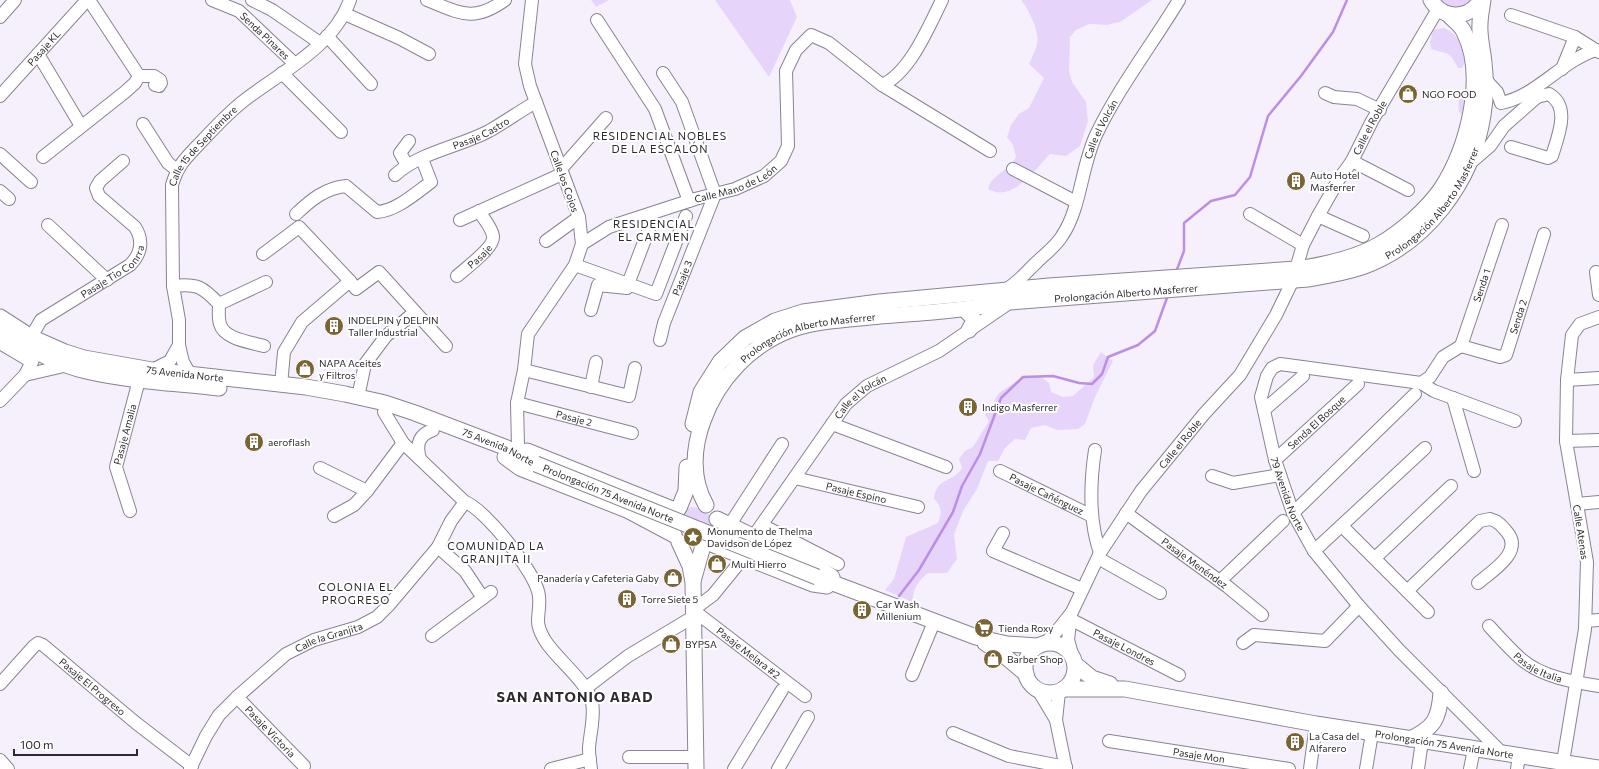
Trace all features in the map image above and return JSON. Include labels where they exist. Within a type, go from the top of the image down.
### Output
[{"type":"main road","points":[[1439,8],[1464,14],[1474,9],[1482,0]]},
{"type":"main road","name":"Prolongación Alberto Masferrer","points":[[706,506],[696,483],[695,460],[698,435],[708,408],[720,385],[736,366],[754,350],[794,328],[861,318],[965,310],[1006,297],[1047,287],[1342,274],[1363,267],[1400,247],[1428,225],[1443,208],[1455,191],[1476,146],[1483,115],[1485,79],[1480,25],[1482,0]]},
{"type":"main road","name":"Prolongación Alberto Masferrer","points":[[678,510],[686,491],[688,442],[701,392],[720,362],[745,338],[775,321],[803,312],[879,302],[1006,297],[1294,275],[1350,257],[1379,244],[1425,206],[1440,190],[1454,164],[1469,121],[1473,103],[1474,84],[1472,54],[1463,30],[1439,8]]},
{"type":"main road","points":[[965,310],[973,318],[973,323],[969,330]]},
{"type":"main road","name":"75 Avenida Norte","points":[[0,317],[31,337],[65,352],[84,358],[152,370],[281,384],[358,397],[415,413],[526,457],[534,463]]},
{"type":"main road","name":"75 Avenida Norte","points":[[0,332],[34,357],[68,365],[85,371],[139,380],[292,396],[367,408],[384,412],[433,430],[510,451]]},
{"type":"main road","points":[[510,451],[678,510]]},
{"type":"main road","points":[[510,451],[520,468],[627,510],[676,538],[690,548],[706,545],[744,557],[813,584],[852,590]]},
{"type":"main road","name":"Prolongación 75 Avenida Norte","points":[[534,463],[852,590],[976,637],[1007,644],[1041,644]]},
{"type":"main road","points":[[697,763],[693,582],[690,566],[676,538],[672,521],[678,510],[689,503],[695,502],[706,506],[711,509],[723,523],[758,531],[852,590]]},
{"type":"main road","points":[[693,582],[706,545],[723,523]]},
{"type":"main road","name":"Prolongación 75 Avenida Norte","points":[[976,637],[1006,657],[1026,674]]},
{"type":"main road","points":[[1041,644],[1060,644],[1074,659],[1073,678],[1062,690],[1051,693],[1038,690],[1028,681],[1026,674],[1027,658],[1041,644]]},
{"type":"main road","name":"Prolongación 75 Avenida Norte","points":[[1074,659],[1092,678],[1125,689],[1316,724],[1502,753],[1518,762],[1563,762],[1599,768]]},
{"type":"main road","name":"Prolongación 75 Avenida Norte","points":[[1062,690],[1125,689]]},
{"type":"main road","points":[[1416,740],[1426,732],[1435,720],[1440,708],[1441,692]]},
{"type":"street","points":[[0,18],[15,0]]},
{"type":"street","points":[[88,0],[139,76]]},
{"type":"street","name":"Pasaje KL","points":[[0,96],[88,0]]},
{"type":"street","name":"Senda Pinares","points":[[212,0],[239,11],[295,64]]},
{"type":"street","points":[[252,0],[324,39],[371,84]]},
{"type":"street","name":"Calle 15 de Septiembre","points":[[190,374],[182,362],[179,345],[179,320],[173,286],[172,185],[176,170],[218,124],[244,100],[295,64],[324,39],[345,14],[350,0]]},
{"type":"street","points":[[427,0],[440,2],[461,14],[473,16],[502,1]]},
{"type":"street","name":"Calle los Cojos","points":[[510,451],[517,403],[524,370],[528,334],[575,265],[582,244],[579,217],[536,102],[525,64],[532,0]]},
{"type":"street","points":[[882,85],[892,81],[913,55],[942,0]]},
{"type":"street","name":"Calle el Volcán","points":[[758,531],[846,404],[867,386],[939,351],[969,330],[1006,297],[1036,262],[1062,237],[1072,217],[1079,186],[1096,136],[1126,81],[1152,44],[1179,0]]},
{"type":"street","name":"Calle el Roble","points":[[1074,659],[1068,640],[1071,616],[1082,589],[1099,556],[1141,491],[1204,414],[1240,375],[1276,315],[1294,275],[1303,245],[1318,216],[1339,179],[1352,161],[1439,8]]},
{"type":"street","points":[[345,14],[400,38],[429,54]]},
{"type":"street","points":[[1511,15],[1575,37],[1598,51]]},
{"type":"street","points":[[597,20],[655,109],[689,200]]},
{"type":"street","name":"Calle Mano de León","points":[[582,244],[609,227],[689,200],[735,189],[764,176],[781,161],[788,146],[786,71],[796,50],[811,35],[829,43],[882,85]]},
{"type":"street","points":[[1562,69],[1575,37]]},
{"type":"street","points":[[1468,165],[1490,146],[1504,126],[1562,69],[1589,52],[1598,51]]},
{"type":"street","points":[[38,54],[81,126]]},
{"type":"street","points":[[282,73],[341,132]]},
{"type":"street","points":[[663,73],[682,102],[715,194]]},
{"type":"street","points":[[139,76],[154,76],[160,80],[161,83],[159,86],[155,85]]},
{"type":"street","points":[[43,157],[135,83],[139,76]]},
{"type":"street","points":[[1485,79],[1498,92],[1504,126]]},
{"type":"street","points":[[882,85],[990,151]]},
{"type":"street","points":[[1501,104],[1538,91],[1554,97],[1561,109],[1561,124],[1552,156],[1548,158],[1511,147]]},
{"type":"street","points":[[1324,93],[1338,97],[1357,99],[1380,110]]},
{"type":"street","name":"Pasaje Castro","points":[[395,175],[407,165],[489,131],[516,112],[536,102]]},
{"type":"street","points":[[460,220],[562,172],[573,156],[606,118]]},
{"type":"street","points":[[143,124],[168,163],[176,170]]},
{"type":"street","points":[[407,165],[400,152],[410,141]]},
{"type":"street","points":[[0,154],[31,182]]},
{"type":"street","points":[[296,214],[314,198],[336,187],[346,186],[377,212],[383,212],[409,198],[431,182],[422,159]]},
{"type":"street","name":"Pasaje Tio Conrra","points":[[31,337],[41,320],[107,280],[135,260],[140,248],[139,233],[135,227],[99,196],[96,188],[100,181],[123,161]]},
{"type":"street","points":[[1352,161],[1408,190]]},
{"type":"street","points":[[1013,169],[1076,202]]},
{"type":"street","name":"Pasaje 3","points":[[660,340],[664,323],[715,194]]},
{"type":"street","name":"Pasaje","points":[[457,276],[484,252],[493,241],[493,235],[479,211]]},
{"type":"street","points":[[1250,214],[1303,245]]},
{"type":"street","points":[[575,265],[629,286],[656,294],[686,216]]},
{"type":"street","points":[[1318,216],[1363,236]]},
{"type":"street","points":[[546,242],[579,217]]},
{"type":"street","points":[[629,286],[652,221]]},
{"type":"street","points":[[48,225],[107,280]]},
{"type":"street","name":"Senda 1","points":[[1461,346],[1502,225]]},
{"type":"street","points":[[263,254],[299,226],[356,289],[380,272],[446,346]]},
{"type":"street","name":"Senda 2","points":[[1461,346],[1500,358],[1506,355],[1544,234]]},
{"type":"street","points":[[1036,262],[1035,276],[1047,287]]},
{"type":"street","points":[[1596,272],[1599,295]]},
{"type":"street","points":[[281,384],[284,352],[302,322],[350,281]]},
{"type":"street","points":[[219,304],[266,282]]},
{"type":"street","points":[[173,286],[191,284],[204,289],[219,304],[219,323],[222,330],[234,337],[264,346]]},
{"type":"street","points":[[591,310],[598,285],[629,286]]},
{"type":"street","points":[[358,397],[365,364],[386,336],[415,312]]},
{"type":"street","name":"Calle Atenas","points":[[1563,762],[1575,700],[1576,683],[1586,621],[1587,562],[1566,442],[1567,380],[1572,334],[1580,324],[1599,317]]},
{"type":"street","points":[[0,343],[34,357],[25,375],[0,401]]},
{"type":"street","points":[[152,370],[170,361],[179,345]]},
{"type":"street","points":[[1220,581],[1288,517],[1430,377],[1443,357],[1461,346]]},
{"type":"street","points":[[592,387],[596,362]]},
{"type":"street","name":"79 Avenida Norte","points":[[1418,388],[1280,364],[1272,368],[1267,376],[1261,397],[1275,460],[1280,475],[1288,517],[1359,606],[1502,753]]},
{"type":"street","points":[[25,375],[48,371],[68,365]]},
{"type":"street","points":[[524,370],[629,396],[635,368]]},
{"type":"street","points":[[1264,410],[1302,376]]},
{"type":"street","points":[[1567,380],[1599,378]]},
{"type":"street","name":"Pasaje Amalia","points":[[130,512],[116,467],[139,380]]},
{"type":"street","name":"Senda El Bosque","points":[[1275,460],[1358,384]]},
{"type":"street","points":[[1418,388],[1434,391],[1515,421]]},
{"type":"street","points":[[1453,398],[1474,471]]},
{"type":"street","name":"Pasaje 2","points":[[517,403],[632,433]]},
{"type":"street","points":[[384,412],[403,443],[465,502],[473,505],[504,538],[533,578],[539,596],[536,622],[546,641],[586,688],[593,710],[590,764],[551,769]]},
{"type":"street","points":[[832,424],[946,467]]},
{"type":"street","points":[[420,459],[418,442],[425,433],[433,430]]},
{"type":"street","points":[[1566,442],[1599,440]]},
{"type":"street","points":[[334,516],[354,505],[367,492],[403,443]]},
{"type":"street","points":[[723,523],[782,444]]},
{"type":"street","points":[[1314,550],[1342,526],[1425,448]]},
{"type":"street","points":[[1095,450],[1091,476],[1092,516],[1099,556],[1160,593]]},
{"type":"street","points":[[320,468],[367,492]]},
{"type":"street","name":"Pasaje Cañénguez","points":[[1000,471],[1092,516]]},
{"type":"street","points":[[1212,476],[1233,483],[1280,475]]},
{"type":"street","name":"Pasaje Espino","points":[[795,478],[918,507]]},
{"type":"street","points":[[1375,558],[1451,486]]},
{"type":"street","name":"Calle la Granjita","points":[[191,767],[206,736],[219,716],[237,697],[286,654],[314,640],[358,627],[377,617],[438,547],[451,521],[465,502]]},
{"type":"street","points":[[1577,504],[1599,502]]},
{"type":"street","name":"Pasaje Menéndez","points":[[1126,513],[1220,581],[1262,615]]},
{"type":"street","points":[[1407,591],[1480,521],[1490,519],[1499,523],[1510,536],[1513,546],[1509,556],[1478,583]]},
{"type":"street","points":[[1342,526],[1428,612]]},
{"type":"street","points":[[758,531],[838,564]]},
{"type":"street","points":[[1003,533],[992,551],[1082,589]]},
{"type":"street","points":[[432,636],[487,595],[465,571],[438,547]]},
{"type":"street","points":[[586,688],[628,656],[693,613],[713,595],[744,557]]},
{"type":"street","points":[[1587,562],[1599,560]]},
{"type":"street","points":[[1243,643],[1254,635],[1325,641],[1359,606]]},
{"type":"street","name":"Pasaje Melara #2","points":[[693,613],[805,696]]},
{"type":"street","name":"Calle el Roble","points":[[1041,644],[1057,631],[1071,616]]},
{"type":"street","name":"Pasaje Londres","points":[[1071,616],[1179,675]]},
{"type":"street","points":[[1586,621],[1599,620]]},
{"type":"street","points":[[912,675],[934,622]]},
{"type":"street","name":"Pasaje Italia","points":[[1489,626],[1527,663],[1546,674],[1576,683],[1599,686]]},
{"type":"street","name":"Pasaje El Progreso","points":[[0,684],[34,646],[38,643],[43,645],[191,767]]},
{"type":"street","points":[[734,769],[782,690]]},
{"type":"street","points":[[953,732],[1009,756],[1066,768],[1056,720],[1038,690]]},
{"type":"street","points":[[1056,720],[1062,690]]},
{"type":"street","name":"Pasaje Victoria","points":[[237,697],[304,766]]},
{"type":"street","points":[[778,769],[808,717]]},
{"type":"street","points":[[1310,769],[1316,724]]},
{"type":"street","points":[[1366,769],[1372,733]]},
{"type":"street","points":[[1416,740],[1418,769]]},
{"type":"street","name":"Pasaje Mon","points":[[1109,741],[1289,769]]},
{"type":"street","points":[[1470,769],[1474,749]]},
{"type":"street","points":[[629,757],[697,763]]},
{"type":"street","points":[[0,760],[8,769]]},
{"type":"shaded area","points":[[591,0],[609,0],[596,7]]},
{"type":"shaded area","points":[[715,0],[790,0],[797,17],[769,77]]},
{"type":"shaded area","points":[[1021,0],[1152,0],[1120,22],[1107,25],[1089,24],[1076,30],[1070,37],[1069,71],[1072,82],[1086,102],[1088,121],[1080,146],[1066,156],[1050,154],[1022,183],[1006,192],[997,192],[988,189],[990,184],[1010,165],[1016,157],[1013,145],[1007,137],[1011,125],[1019,114],[1029,108],[1044,78],[1029,64],[1035,52],[1037,32],[1031,16]]},
{"type":"shaded area","points":[[1438,0],[1474,0],[1465,7],[1451,9]]},
{"type":"shaded area","points":[[1444,28],[1454,35],[1462,45],[1465,57],[1462,68],[1458,68],[1448,54],[1431,49],[1430,42],[1433,30]]},
{"type":"shaded area","points":[[1466,89],[1462,114],[1459,112],[1459,98],[1462,90]]},
{"type":"shaded area","points":[[1101,352],[1113,361],[1095,397],[1085,424],[1078,429],[1057,430],[1045,425],[1031,428],[1025,440],[1015,439],[1005,448],[998,461],[988,461],[977,489],[963,511],[954,535],[957,559],[947,573],[928,573],[921,579],[917,586],[912,602],[885,590],[894,579],[906,537],[938,523],[940,510],[939,505],[934,499],[935,492],[941,483],[954,476],[962,468],[959,459],[965,451],[973,447],[989,421],[985,415],[999,393],[1023,377],[1040,376],[1049,383],[1051,392],[1063,397],[1073,396],[1094,377],[1093,365]]},
{"type":"shaded area","points":[[692,507],[703,510],[709,515],[711,522],[710,529],[706,536],[701,542],[695,545],[686,543],[676,533],[685,509]]},
{"type":"waterway","points":[[1176,272],[1184,251],[1184,223],[1211,201],[1235,195],[1250,177],[1268,116],[1301,76],[1333,32],[1347,0]]},
{"type":"waterway","points":[[899,596],[919,570],[953,512],[962,486],[980,454],[1001,398],[1023,377],[1053,376],[1079,383],[1092,384],[1102,374],[1108,357],[1138,345],[1155,331],[1168,295]]},
{"type":"place","name":"NGO FOOD","points":[[1408,94]]},
{"type":"place","name":"Auto Hotel Masferrer","points":[[1296,181]]},
{"type":"place","name":"INDELPIN y DELPIN Taller Industrial","points":[[334,326]]},
{"type":"place","name":"NAPA Aceites y Filtros","points":[[305,369]]},
{"type":"place","name":"Indigo Masferrer","points":[[968,407]]},
{"type":"place","name":"aeroflash","points":[[254,442]]},
{"type":"place","name":"Monumento de Thelma Davidson de López","points":[[693,537]]},
{"type":"place","name":"Multi Hierro","points":[[717,564]]},
{"type":"place","name":"Panadería y Cafeteria Gaby","points":[[673,578]]},
{"type":"place","name":"Torre Siete 5","points":[[627,599]]},
{"type":"place","name":"Car Wash Millenium","points":[[862,610]]},
{"type":"place","name":"Tienda Roxy","points":[[984,628]]},
{"type":"place","name":"BYPSA","points":[[671,644]]},
{"type":"place","name":"Barber Shop","points":[[993,659]]},
{"type":"place","name":"La Casa del Alfarero","points":[[1295,742]]},
{"type":"district","name":"RESIDENCIAL NOBLES DE LA ESCALÓN","points":[[660,142]]},
{"type":"district","name":"RESIDENCIAL EL CARMEN","points":[[654,230]]},
{"type":"district","name":"COMUNIDAD LA GRANJITA II","points":[[496,552]]},
{"type":"district","name":"COLONIA EL PROGRESO","points":[[356,593]]},
{"type":"district","name":"SAN ANTONIO ABAD","points":[[575,697]]}]
